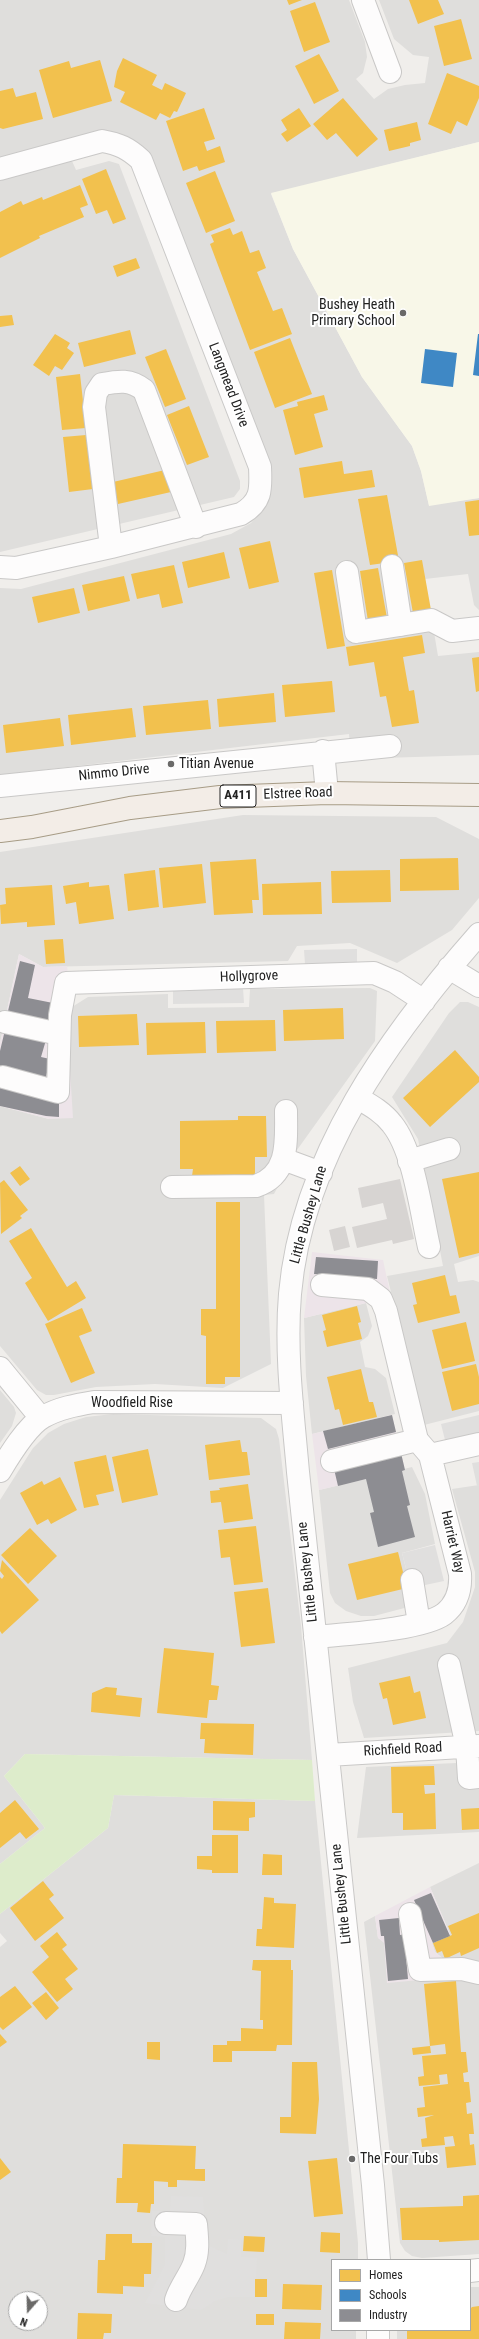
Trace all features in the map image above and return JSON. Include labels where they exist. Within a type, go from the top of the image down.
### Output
[{"type":"main road","name":"Elstree Road","points":[[0,831],[32,827],[130,808],[220,797],[327,793],[479,795]]},
{"type":"street","points":[[363,0],[390,72]]},
{"type":"street","name":"Langmead Drive","points":[[0,169],[102,141],[118,144],[130,149],[141,160],[260,467],[261,492],[252,508],[241,514],[196,527],[16,568],[0,567]]},
{"type":"street","points":[[111,547],[94,407],[96,393],[102,384],[121,380],[135,383],[144,390],[196,527]]},
{"type":"street","points":[[392,566],[401,625]]},
{"type":"street","points":[[347,572],[356,632],[431,620],[452,631],[479,628]]},
{"type":"street","name":"Nimmo Drive","points":[[0,786],[323,751],[390,746]]},
{"type":"street","points":[[323,751],[327,793]]},
{"type":"street","name":"Little Bushey Lane","points":[[379,2259],[292,1403],[290,1295],[296,1254],[321,1172],[334,1138],[358,1098],[424,1001],[449,968],[479,934]]},
{"type":"street","points":[[449,968],[479,986]]},
{"type":"street","name":"Hollygrove","points":[[59,1034],[60,1015],[66,983],[374,973],[395,982],[424,1001]]},
{"type":"street","points":[[3,1077],[58,1092],[59,1034],[5,1022]]},
{"type":"street","points":[[358,1098],[376,1108],[392,1124],[406,1146],[429,1248]]},
{"type":"street","points":[[172,1187],[256,1186],[267,1182],[286,1153],[286,1111]]},
{"type":"street","points":[[409,1161],[449,1148]]},
{"type":"street","points":[[282,1160],[321,1172]]},
{"type":"street","name":"Harriet Way","points":[[315,1637],[380,1631],[432,1620],[443,1614],[452,1606],[461,1587],[460,1574],[423,1448],[386,1311],[378,1296],[368,1289],[322,1285]]},
{"type":"street","points":[[0,1368],[41,1418]]},
{"type":"street","name":"Woodfield Rise","points":[[0,1471],[24,1436],[41,1418],[65,1408],[94,1402],[292,1403]]},
{"type":"street","points":[[332,1461],[423,1448],[479,1444]]},
{"type":"street","points":[[412,1580],[419,1623]]},
{"type":"street","points":[[449,1665],[473,1747],[469,1778],[479,1777]]},
{"type":"street","name":"Richfield Road","points":[[328,1755],[473,1747]]},
{"type":"street","points":[[410,1914],[420,1970],[462,1969],[479,1973]]},
{"type":"street","points":[[166,2223],[196,2224],[198,2251],[194,2264],[179,2291],[176,2300]]},
{"type":"shaded area","points":[[0,0],[349,0],[365,42],[367,57],[363,73],[356,79],[374,99],[388,89],[405,85],[425,83],[429,57],[413,55],[394,39],[379,0],[479,0],[479,142],[271,194],[293,249],[362,377],[412,446],[421,471],[429,505],[479,498],[479,610],[474,605],[468,574],[425,579],[438,656],[479,652],[479,755],[351,759],[349,734],[0,775],[0,588],[21,589],[231,534],[251,523],[262,510],[271,493],[272,482],[136,143],[0,159]]},
{"type":"shaded area","name":"Bushey Heath Primary School","points":[[479,142],[479,498],[429,506],[421,471],[412,446],[362,377],[293,249],[271,193]]},
{"type":"shaded area","points":[[72,161],[76,170],[109,161],[119,164],[240,481],[240,489],[234,497],[0,552],[0,181],[12,175]]},
{"type":"shaded area","points":[[243,815],[436,817],[479,839],[479,898],[452,930],[397,963],[350,943],[297,946],[288,961],[43,967],[19,954],[0,1043],[0,852]]},
{"type":"shaded area","points":[[357,949],[357,963],[305,964],[304,950]]},
{"type":"shaded area","points":[[19,954],[43,967],[67,966],[72,1007],[67,1021],[73,1118],[49,1119],[0,1106],[0,1043]]},
{"type":"shaded area","points":[[243,988],[244,1003],[173,1004],[173,989]]},
{"type":"shaded area","points":[[370,988],[377,991],[375,1041],[297,1150],[274,1194],[264,1195],[271,1364],[223,1388],[155,1384],[96,1387],[54,1395],[46,1395],[37,1390],[0,1346],[0,1106],[49,1119],[67,1021],[72,1007],[88,997],[168,994],[168,1008],[249,1007],[250,989]]},
{"type":"shaded area","points":[[460,1002],[468,1002],[479,1007],[479,1256],[454,1264],[458,1282],[473,1280],[479,1282],[479,1411],[424,1425],[387,1276],[443,1266],[418,1139],[392,1097],[449,1013]]},
{"type":"shaded area","points":[[312,1252],[383,1260],[391,1297],[304,1318]]},
{"type":"shaded area","points":[[366,1303],[372,1326],[368,1336],[360,1342],[365,1367],[375,1369],[386,1378],[395,1414],[312,1434],[306,1376],[304,1318]]},
{"type":"shaded area","points":[[0,1390],[14,1407],[16,1413],[12,1426],[0,1443]]},
{"type":"shaded area","points":[[113,1414],[261,1418],[276,1429],[279,1439],[301,1626],[312,1760],[25,1754],[4,1776],[45,1828],[0,1864],[0,1500],[33,1448],[48,1433],[64,1424],[86,1417]]},
{"type":"shaded area","points":[[392,1415],[405,1470],[319,1490],[312,1434]]},
{"type":"shaded area","points":[[479,1415],[479,1436],[446,1444],[441,1424]]},
{"type":"shaded area","points":[[479,1462],[479,1485],[477,1486],[472,1463]]},
{"type":"shaded area","points":[[412,1467],[425,1494],[435,1544],[402,1553],[411,1588],[412,1606],[374,1616],[361,1616],[346,1611],[335,1603],[330,1593],[319,1490]]},
{"type":"shaded area","points":[[479,1485],[479,1731],[364,1738],[353,1702],[348,1668],[447,1643],[463,1622],[475,1587],[475,1572],[452,1489]]},
{"type":"shaded area","points":[[435,1545],[444,1581],[411,1588],[402,1553]]},
{"type":"shaded area","points":[[479,1762],[479,1832],[357,1838],[366,1767]]},
{"type":"shaded area","points":[[114,1795],[315,1801],[358,2243],[358,2259],[331,2259],[331,2331],[356,2331],[356,2339],[0,2339],[0,1947],[7,1941],[0,1933],[0,1914],[108,1828]]},
{"type":"shaded area","points":[[479,1863],[479,1965],[445,1960],[435,1952],[432,1943],[450,1934],[430,1887]]},
{"type":"shaded area","points":[[430,1887],[450,1934],[432,1943],[435,1952],[463,1976],[387,1983],[384,1943],[378,1938],[375,1916]]},
{"type":"shaded area","points":[[375,1916],[378,1938],[463,1976],[479,1978],[479,2254],[422,2258],[412,2256],[405,2251],[400,2243],[364,1922]]},
{"type":"shaded area","points":[[171,2196],[203,2197],[206,2239],[210,2246],[227,2254],[228,2239],[241,2240],[241,2257],[257,2258],[255,2297],[228,2297],[215,2301],[202,2310],[145,2303],[165,2264],[165,2237],[151,2236],[152,2211],[170,2211]]},
{"type":"shaded area","points":[[471,2287],[479,2287],[479,2339],[397,2339],[397,2331],[471,2331]]},
{"type":"green space","points":[[25,1754],[312,1760],[315,1801],[114,1795],[108,1828],[0,1914],[0,1864],[45,1828],[4,1776]]},
{"type":"building: Homes","points":[[287,0],[302,0],[289,5]]},
{"type":"building: Homes","points":[[409,0],[438,0],[444,14],[418,24]]},
{"type":"building: Homes","points":[[315,2],[330,42],[304,52],[290,11]]},
{"type":"building: Homes","points":[[461,19],[472,59],[444,66],[434,26]]},
{"type":"building: Homes","points":[[319,54],[339,91],[314,104],[295,66]]},
{"type":"building: Homes","points":[[123,58],[157,75],[152,85],[162,90],[165,83],[186,93],[177,112],[174,111],[170,118],[160,113],[156,120],[120,102],[125,92],[114,87],[117,71]]},
{"type":"building: Homes","points":[[100,60],[112,101],[53,118],[39,70],[69,61],[71,68]]},
{"type":"building: Homes","points":[[447,73],[479,86],[479,98],[467,126],[457,121],[451,134],[428,124]]},
{"type":"building: Homes","points":[[13,88],[16,97],[36,92],[43,119],[3,129],[0,128],[0,91]]},
{"type":"building: Homes","points":[[343,98],[378,139],[357,157],[336,133],[327,140],[313,124]]},
{"type":"building: Homes","points":[[204,108],[215,139],[204,142],[207,151],[220,146],[225,162],[199,171],[197,166],[183,171],[166,121]]},
{"type":"building: Homes","points":[[299,108],[311,126],[287,142],[281,134],[287,130],[281,120]]},
{"type":"building: Homes","points":[[417,122],[421,140],[410,143],[410,146],[389,151],[384,130]]},
{"type":"building: Homes","points":[[106,169],[126,219],[113,224],[107,210],[96,214],[82,179]]},
{"type":"building: Homes","points":[[215,171],[235,221],[206,233],[186,183]]},
{"type":"building: Homes","points":[[80,185],[88,205],[80,208],[84,217],[39,236],[40,238],[0,258],[0,212],[21,201],[23,205],[42,197],[43,200]]},
{"type":"building: Homes","points":[[230,228],[233,235],[242,231],[250,253],[259,250],[266,268],[257,272],[273,311],[282,308],[292,334],[250,350],[210,244],[214,242],[211,235]]},
{"type":"building: Homes","points":[[136,258],[140,268],[117,277],[113,266]]},
{"type":"building: Homes","points":[[12,315],[14,325],[0,327],[0,316]]},
{"type":"building: Homes","points":[[130,330],[136,354],[84,367],[78,343]]},
{"type":"building: Homes","points":[[55,334],[70,343],[67,348],[74,353],[62,370],[55,366],[49,376],[33,365]]},
{"type":"building: Homes","points":[[290,338],[312,394],[275,408],[254,352]]},
{"type":"building: Homes","points":[[166,349],[186,399],[165,407],[145,357]]},
{"type":"building: Homes","points":[[80,374],[86,428],[62,430],[56,377]]},
{"type":"building: Homes","points":[[324,395],[328,410],[314,414],[323,447],[295,455],[283,410],[298,406],[297,402]]},
{"type":"building: Homes","points":[[189,406],[209,457],[187,465],[167,415]]},
{"type":"building: Homes","points":[[86,435],[93,489],[69,492],[63,437]]},
{"type":"building: Homes","points":[[342,461],[344,474],[372,470],[375,487],[304,498],[299,468]]},
{"type":"building: Homes","points":[[165,470],[171,492],[118,504],[113,482]]},
{"type":"building: Homes","points":[[387,495],[399,561],[370,565],[358,499]]},
{"type":"building: Homes","points":[[479,500],[479,535],[469,536],[465,502]]},
{"type":"building: Homes","points":[[270,541],[279,582],[249,589],[239,548]]},
{"type":"building: Homes","points":[[224,552],[230,578],[188,588],[182,562]]},
{"type":"building: Homes","points":[[422,560],[431,610],[413,613],[404,563]]},
{"type":"building: Homes","points":[[174,565],[183,603],[162,608],[159,594],[137,599],[131,574]]},
{"type":"building: Homes","points":[[378,568],[387,618],[368,621],[360,571]]},
{"type":"building: Homes","points":[[332,570],[345,646],[327,649],[314,573]]},
{"type":"building: Homes","points":[[124,576],[130,601],[88,611],[82,585]]},
{"type":"building: Homes","points":[[74,588],[80,613],[38,623],[32,597]]},
{"type":"building: Homes","points":[[422,635],[425,653],[403,657],[409,691],[414,690],[419,723],[392,727],[386,696],[380,697],[374,662],[349,666],[346,647]]},
{"type":"building: Homes","points":[[479,657],[479,691],[476,692],[472,658]]},
{"type":"building: Homes","points":[[332,681],[335,712],[285,717],[282,685]]},
{"type":"building: Homes","points":[[274,693],[276,722],[219,727],[217,699]]},
{"type":"building: Homes","points":[[208,700],[211,729],[146,735],[143,706]]},
{"type":"building: Homes","points":[[132,708],[136,737],[71,745],[68,715]]},
{"type":"building: Homes","points":[[60,718],[64,746],[6,753],[3,725]]},
{"type":"building: Homes","points":[[458,858],[459,890],[400,891],[400,859]]},
{"type":"building: Homes","points":[[256,859],[259,900],[252,900],[253,913],[214,915],[210,862]]},
{"type":"building: Homes","points":[[202,864],[206,903],[163,908],[159,868]]},
{"type":"building: Homes","points":[[155,870],[159,907],[128,911],[124,874]]},
{"type":"building: Homes","points":[[390,870],[391,902],[332,903],[331,871]]},
{"type":"building: Homes","points":[[89,882],[89,887],[109,885],[114,919],[79,924],[76,902],[66,904],[63,886]]},
{"type":"building: Homes","points":[[321,882],[322,914],[263,915],[262,884]]},
{"type":"building: Homes","points":[[52,885],[55,925],[27,927],[27,922],[1,924],[0,905],[6,904],[5,888]]},
{"type":"building: Homes","points":[[63,939],[65,963],[46,964],[44,940]]},
{"type":"building: Homes","points":[[343,1008],[344,1039],[284,1041],[283,1010]]},
{"type":"building: Homes","points":[[137,1014],[139,1045],[79,1047],[78,1016]]},
{"type":"building: Homes","points":[[275,1020],[276,1051],[217,1053],[216,1021]]},
{"type":"building: Homes","points":[[205,1022],[206,1053],[147,1055],[146,1023]]},
{"type":"building: Homes","points":[[455,1050],[479,1077],[479,1082],[430,1127],[403,1098]]},
{"type":"building: Homes","points":[[238,1116],[266,1116],[267,1157],[255,1157],[255,1176],[192,1176],[193,1169],[180,1169],[180,1121],[238,1120]]},
{"type":"building: Homes","points":[[20,1166],[30,1179],[20,1186],[10,1173]]},
{"type":"building: Homes","points":[[479,1172],[479,1253],[459,1258],[442,1179]]},
{"type":"building: Homes","points":[[4,1180],[28,1210],[20,1216],[22,1218],[1,1234],[0,1183]]},
{"type":"building: Homes","points":[[216,1202],[240,1202],[240,1377],[225,1377],[225,1384],[206,1384],[206,1336],[201,1335],[201,1309],[216,1309]]},
{"type":"building: Homes","points":[[31,1228],[67,1287],[76,1281],[86,1298],[48,1321],[25,1283],[32,1278],[9,1241]]},
{"type":"building: Homes","points":[[445,1275],[450,1296],[456,1295],[460,1313],[418,1323],[413,1305],[417,1304],[412,1283]]},
{"type":"building: Homes","points":[[357,1306],[361,1322],[358,1323],[362,1339],[327,1347],[323,1331],[326,1330],[322,1315]]},
{"type":"building: Homes","points":[[82,1308],[92,1331],[79,1336],[95,1373],[71,1383],[45,1324]]},
{"type":"building: Homes","points":[[466,1322],[475,1361],[442,1369],[432,1330]]},
{"type":"building: Homes","points":[[476,1364],[479,1377],[479,1404],[452,1411],[442,1372]]},
{"type":"building: Homes","points":[[361,1369],[369,1402],[373,1402],[377,1417],[343,1425],[339,1409],[335,1410],[327,1377]]},
{"type":"building: Homes","points":[[240,1440],[242,1452],[247,1452],[250,1475],[209,1480],[205,1445]]},
{"type":"building: Homes","points":[[148,1449],[158,1495],[122,1503],[112,1457]]},
{"type":"building: Homes","points":[[106,1455],[114,1491],[96,1495],[99,1505],[84,1508],[74,1462]]},
{"type":"building: Homes","points":[[60,1477],[77,1510],[51,1524],[48,1519],[37,1525],[20,1493],[42,1481],[44,1485]]},
{"type":"building: Homes","points":[[248,1484],[253,1519],[224,1523],[221,1502],[211,1503],[210,1491],[220,1490],[219,1488]]},
{"type":"building: Homes","points":[[256,1526],[263,1582],[234,1585],[230,1557],[221,1558],[218,1530]]},
{"type":"building: Homes","points":[[30,1528],[57,1556],[28,1584],[1,1555]]},
{"type":"building: Homes","points":[[398,1552],[407,1588],[357,1600],[348,1564]]},
{"type":"building: Homes","points":[[2,1560],[39,1600],[2,1634],[0,1631],[0,1577],[2,1579],[4,1576],[0,1571]]},
{"type":"building: Homes","points":[[268,1588],[275,1643],[241,1647],[234,1592]]},
{"type":"building: Homes","points":[[164,1648],[214,1653],[211,1685],[219,1686],[217,1700],[209,1700],[207,1718],[157,1713]]},
{"type":"building: Homes","points":[[410,1676],[414,1693],[420,1691],[426,1718],[393,1725],[387,1698],[383,1699],[379,1683]]},
{"type":"building: Homes","points":[[106,1687],[117,1688],[116,1695],[142,1698],[140,1717],[91,1712],[92,1693]]},
{"type":"building: Homes","points":[[201,1723],[254,1724],[253,1755],[204,1753],[205,1739],[200,1739]]},
{"type":"building: Homes","points":[[434,1766],[435,1785],[424,1785],[425,1794],[435,1793],[436,1829],[403,1830],[403,1813],[392,1813],[391,1767]]},
{"type":"building: Homes","points":[[15,1800],[39,1829],[26,1839],[20,1832],[0,1848],[0,1813]]},
{"type":"building: Homes","points":[[213,1801],[255,1802],[255,1817],[249,1818],[249,1831],[213,1830]]},
{"type":"building: Homes","points":[[479,1808],[479,1829],[462,1830],[461,1809]]},
{"type":"building: Homes","points":[[212,1835],[238,1835],[238,1873],[212,1873],[212,1870],[197,1869],[197,1856],[212,1856]]},
{"type":"building: Homes","points":[[263,1854],[282,1855],[282,1875],[262,1875]]},
{"type":"building: Homes","points":[[43,1881],[54,1895],[49,1899],[64,1918],[35,1941],[10,1908]]},
{"type":"building: Homes","points":[[264,1897],[274,1898],[274,1903],[296,1904],[294,1948],[256,1946],[257,1929],[262,1929]]},
{"type":"building: Homes","points":[[479,1913],[479,1948],[461,1956],[460,1952],[445,1959],[442,1951],[437,1953],[433,1943],[452,1935],[448,1926]]},
{"type":"building: Homes","points":[[57,1932],[67,1945],[62,1949],[78,1969],[65,1979],[73,1989],[57,2002],[32,1972],[49,1957],[40,1946]]},
{"type":"building: Homes","points":[[253,1960],[291,1960],[291,1970],[293,1970],[292,2045],[277,2045],[276,2051],[232,2051],[232,2062],[213,2062],[213,2045],[227,2045],[227,2041],[241,2041],[241,2028],[263,2029],[263,2020],[260,2020],[261,1971],[252,1970]]},
{"type":"building: Homes","points":[[456,1981],[461,2052],[466,2052],[468,2072],[463,2073],[464,2082],[469,2082],[471,2102],[466,2103],[467,2114],[472,2113],[474,2134],[469,2134],[470,2145],[474,2144],[476,2165],[447,2168],[445,2147],[455,2146],[453,2136],[444,2137],[445,2145],[422,2147],[421,2139],[427,2138],[425,2118],[434,2115],[418,2117],[417,2108],[425,2107],[423,2087],[448,2084],[447,2074],[439,2075],[440,2084],[419,2086],[418,2077],[424,2076],[422,2056],[446,2054],[445,2044],[430,2046],[424,1984]]},
{"type":"building: Homes","points":[[15,1986],[32,2007],[3,2030],[0,2027],[0,1997]]},
{"type":"building: Homes","points":[[46,1992],[59,2008],[46,2020],[32,2003]]},
{"type":"building: Homes","points":[[0,2034],[7,2042],[0,2047]]},
{"type":"building: Homes","points":[[147,2042],[160,2042],[160,2060],[147,2059]]},
{"type":"building: Homes","points":[[430,2046],[431,2053],[413,2055],[412,2048]]},
{"type":"building: Homes","points":[[292,2062],[317,2062],[319,2099],[316,2134],[280,2133],[280,2117],[291,2117]]},
{"type":"building: Homes","points":[[123,2144],[196,2146],[195,2169],[205,2169],[205,2181],[177,2180],[177,2187],[168,2187],[168,2182],[154,2181],[154,2204],[151,2204],[150,2213],[137,2212],[138,2203],[116,2203],[117,2178],[122,2178]]},
{"type":"building: Homes","points":[[0,2158],[11,2172],[0,2180]]},
{"type":"building: Homes","points":[[337,2158],[343,2214],[314,2217],[308,2161]]},
{"type":"building: Homes","points":[[479,2195],[479,2240],[439,2242],[439,2240],[402,2240],[400,2208],[463,2206],[463,2196]]},
{"type":"building: Homes","points":[[321,2232],[340,2233],[340,2253],[320,2252]]},
{"type":"building: Homes","points":[[106,2234],[132,2234],[132,2243],[152,2243],[151,2274],[144,2274],[144,2287],[123,2286],[123,2294],[97,2293],[98,2260],[105,2260]]},
{"type":"building: Homes","points":[[244,2236],[265,2237],[264,2252],[243,2251]]},
{"type":"building: Homes","points":[[255,2279],[267,2279],[267,2297],[255,2297]]},
{"type":"building: Homes","points":[[283,2284],[322,2285],[321,2310],[282,2309]]},
{"type":"building: Homes","points":[[479,2306],[479,2339],[407,2339],[407,2331],[471,2331],[472,2307]]},
{"type":"building: Homes","points":[[78,2313],[112,2314],[111,2333],[104,2333],[103,2339],[77,2339]]},
{"type":"building: Homes","points":[[256,2314],[274,2314],[274,2325],[256,2325]]},
{"type":"building: Homes","points":[[285,2322],[321,2323],[320,2339],[284,2339]]},
{"type":"building: Schools","points":[[479,334],[479,376],[473,375]]},
{"type":"building: Schools","points":[[425,349],[457,353],[453,387],[421,383]]},
{"type":"building: Industry","points":[[20,961],[35,965],[28,998],[53,1003],[49,1021],[8,1011]]},
{"type":"building: Industry","points":[[5,1030],[46,1040],[41,1057],[50,1059],[46,1077],[0,1066],[0,1051]]},
{"type":"building: Industry","points":[[0,1088],[59,1100],[59,1117],[46,1116],[0,1106]]},
{"type":"building: Industry","points":[[316,1257],[378,1261],[377,1279],[314,1274]]},
{"type":"building: Industry","points":[[392,1415],[396,1432],[328,1449],[323,1431]]},
{"type":"building: Industry","points":[[401,1453],[405,1470],[402,1471],[410,1505],[407,1506],[415,1537],[378,1547],[370,1513],[374,1512],[366,1479],[338,1486],[334,1469]]},
{"type":"building: Industry","points":[[431,1893],[450,1936],[433,1943],[414,1900]]},
{"type":"building: Industry","points":[[399,1918],[400,1935],[404,1934],[408,1979],[388,1981],[384,1936],[381,1936],[379,1920]]},
{"type":"building: Other","points":[[400,1179],[414,1239],[393,1244],[392,1240],[357,1248],[352,1227],[387,1219],[383,1203],[362,1208],[358,1188]]},
{"type":"building: Other","points":[[345,1226],[350,1247],[334,1251],[329,1230]]},
{"type":"place","name":"Bushey Heath Primary School","points":[[403,313]]},
{"type":"place","name":"Titian Avenue","points":[[171,764]]},
{"type":"place","name":"The Four Tubs","points":[[352,2159]]}]
